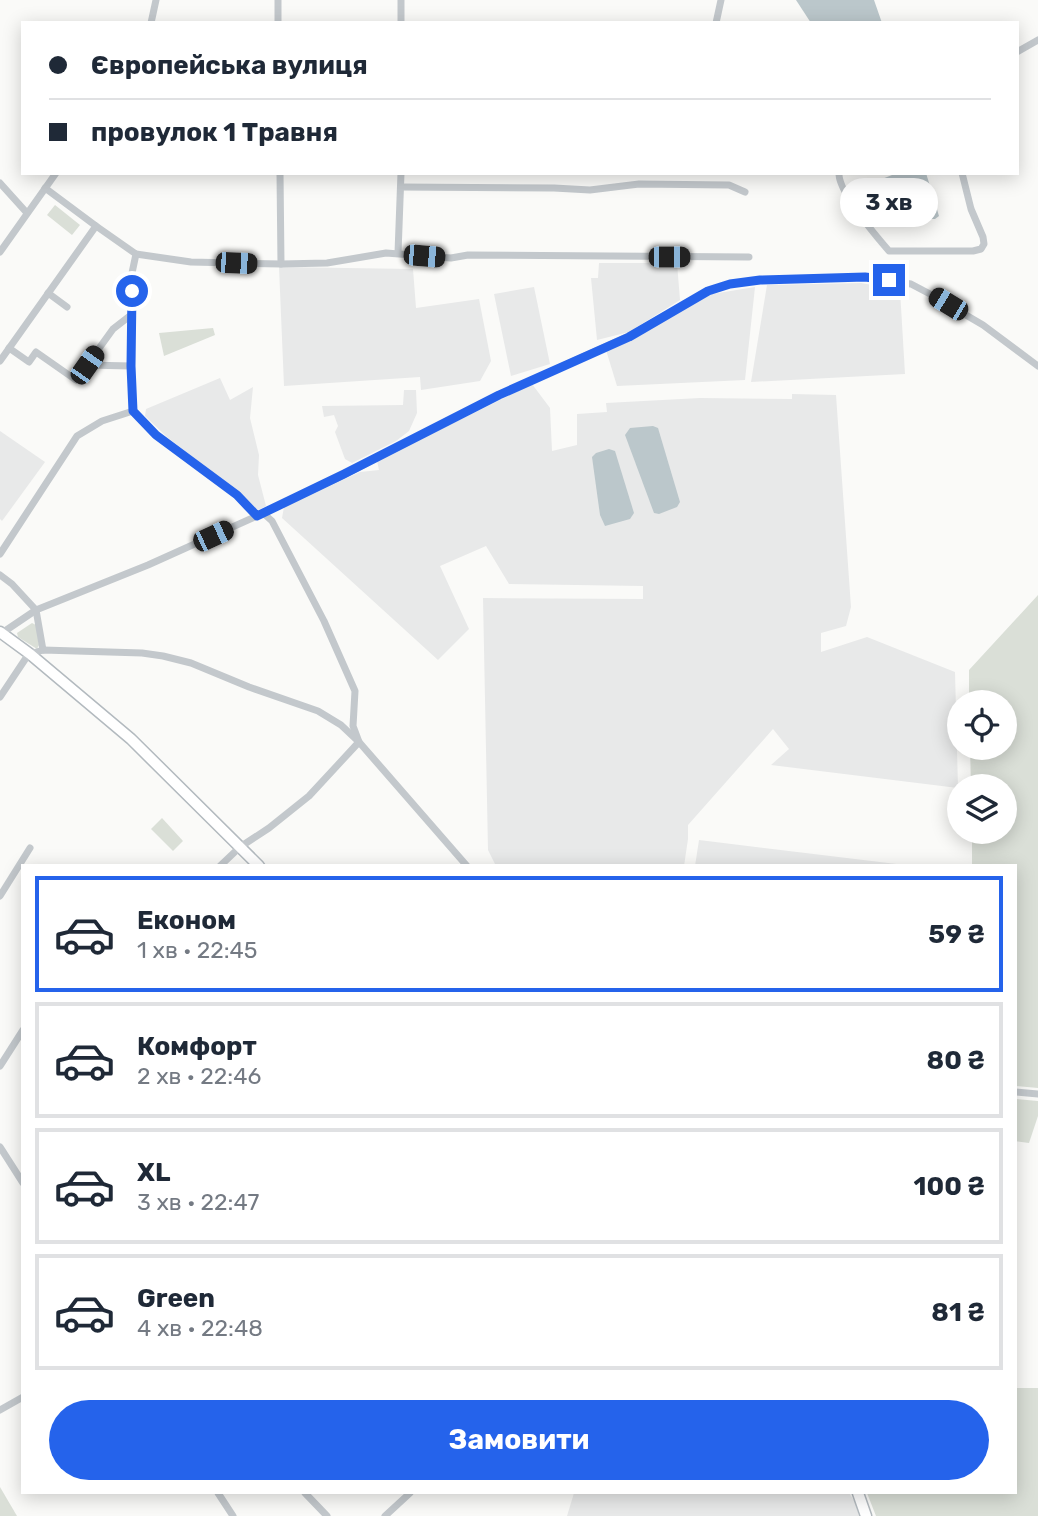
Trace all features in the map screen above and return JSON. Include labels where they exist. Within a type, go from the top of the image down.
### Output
[{"type":"street","points":[[151,21],[156,0]]},
{"type":"street","points":[[278,0],[278,21]]},
{"type":"street","points":[[401,0],[401,21]]},
{"type":"street","points":[[716,21],[721,0]]},
{"type":"street","points":[[1019,51],[1038,40]]},
{"type":"street","points":[[0,252],[54,175]]},
{"type":"street","points":[[280,175],[281,264]]},
{"type":"street","points":[[398,253],[401,175]]},
{"type":"street","points":[[839,175],[868,227],[889,251],[973,251],[981,249],[984,244],[962,175]]},
{"type":"street","points":[[0,183],[27,213]]},
{"type":"street","points":[[401,187],[590,190],[639,184],[729,185],[745,192]]},
{"type":"street","points":[[45,187],[136,254],[191,262],[327,264],[386,253],[451,258],[749,257]]},
{"type":"street","points":[[0,361],[96,226]]},
{"type":"street","points":[[136,254],[132,273],[131,315],[133,411],[156,435],[272,521],[324,621],[355,691],[353,726],[359,742]]},
{"type":"street","points":[[257,864],[131,739],[1,633],[36,610],[148,565],[260,514],[499,395],[629,337],[708,291],[730,284],[760,280],[865,277],[911,284],[983,325],[1038,366]]},
{"type":"street","points":[[48,293],[68,307]]},
{"type":"street","points":[[9,348],[29,362],[36,352],[76,380],[113,328],[131,315]]},
{"type":"street","points":[[87,365],[131,366]]},
{"type":"street","points":[[0,554],[77,436],[102,421],[133,411]]},
{"type":"street","points":[[0,575],[36,610],[43,650]]},
{"type":"street","points":[[0,697],[30,654],[43,650],[142,653],[191,663],[318,711],[341,725],[465,864]]},
{"type":"street","points":[[222,864],[240,847],[309,796],[359,742]]},
{"type":"street","points":[[0,896],[30,848]]},
{"type":"street","points":[[0,1066],[21,1033]]},
{"type":"street","points":[[1017,1092],[1038,1094]]},
{"type":"street","points":[[0,1147],[21,1180]]},
{"type":"street","points":[[0,1410],[21,1397]]},
{"type":"street","points":[[219,1494],[233,1516]]},
{"type":"street","points":[[306,1494],[327,1516]]},
{"type":"street","points":[[385,1516],[409,1494]]},
{"type":"street","points":[[858,1494],[866,1516]]},
{"type":"shaded area","points":[[796,0],[874,0],[881,21],[810,21]]},
{"type":"shaded area","points":[[892,175],[927,175],[939,216],[935,219],[904,219],[880,185],[882,179]]},
{"type":"shaded area","points":[[55,205],[80,225],[72,235],[47,215]]},
{"type":"shaded area","points":[[599,263],[677,263],[680,300],[629,332],[597,340],[591,278],[598,278]]},
{"type":"shaded area","points":[[279,267],[413,269],[416,308],[479,299],[491,361],[480,381],[421,390],[420,377],[284,386]]},
{"type":"shaded area","points":[[861,283],[900,290],[905,374],[751,382],[767,285]]},
{"type":"shaded area","points":[[534,287],[550,364],[511,376],[494,294]]},
{"type":"shaded area","points":[[755,287],[745,380],[617,386],[606,350],[712,294]]},
{"type":"shaded area","points":[[213,328],[215,335],[164,356],[159,333]]},
{"type":"shaded area","points":[[220,378],[230,400],[253,387],[250,418],[259,455],[258,475],[266,506],[256,511],[239,493],[167,437],[145,416],[146,409]]},
{"type":"shaded area","points":[[532,384],[550,408],[552,451],[577,445],[577,414],[607,412],[606,403],[700,398],[792,399],[792,394],[836,395],[851,607],[846,626],[821,633],[821,652],[867,637],[955,672],[955,690],[947,690],[947,760],[957,760],[958,774],[947,774],[947,787],[771,765],[789,749],[773,729],[688,825],[684,864],[495,864],[488,850],[483,598],[643,599],[643,586],[509,584],[486,546],[440,566],[469,629],[438,660],[282,518],[284,507],[360,472],[379,470],[377,461]]},
{"type":"shaded area","points":[[404,390],[416,390],[417,413],[409,431],[396,441],[352,463],[345,459],[335,432],[338,426],[334,415],[324,417],[322,406],[403,405]]},
{"type":"shaded area","points":[[630,428],[658,428],[680,502],[677,507],[659,514],[654,513],[625,435]]},
{"type":"shaded area","points":[[0,431],[45,462],[2,521],[0,519]]},
{"type":"shaded area","points":[[609,449],[615,451],[634,513],[630,519],[605,526],[600,515],[592,457]]},
{"type":"shaded area","points":[[1038,595],[1038,1088],[1017,1086],[1017,864],[972,864],[972,844],[1017,844],[1017,774],[971,774],[970,760],[1017,760],[1017,690],[969,690],[969,670]]},
{"type":"shaded area","points":[[32,623],[36,625],[39,645],[37,649],[18,637],[17,633]]},
{"type":"shaded area","points":[[162,818],[183,841],[173,851],[151,829]]},
{"type":"shaded area","points":[[699,840],[897,864],[695,864]]},
{"type":"shaded area","points":[[1017,1099],[1038,1101],[1038,1116],[1029,1143],[1017,1141]]},
{"type":"shaded area","points":[[1017,1388],[1038,1388],[1038,1516],[876,1516],[867,1494],[1017,1494]]},
{"type":"shaded area","points":[[0,1487],[17,1516],[0,1516]]},
{"type":"shaded area","points":[[574,1494],[850,1494],[859,1516],[567,1516]]},
{"type":"route","points":[[132,291],[133,411],[156,435],[237,495],[257,516],[499,395],[629,337],[708,291],[730,284],[760,280],[865,277],[889,280]]}]
